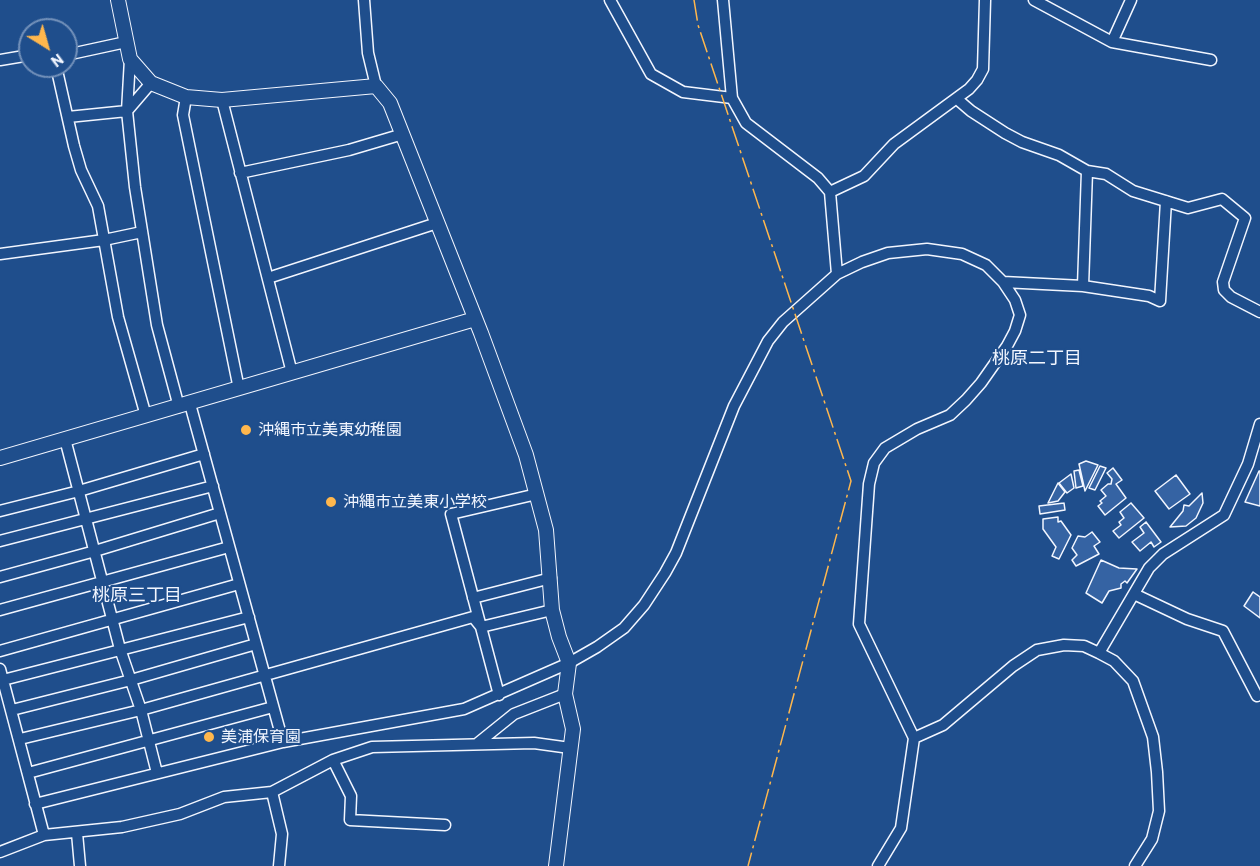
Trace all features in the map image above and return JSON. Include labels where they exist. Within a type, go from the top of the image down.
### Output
[{"type":"street","points":[[118,0],[130,59],[127,111],[135,187],[157,325],[184,405],[204,454],[283,742]]},
{"type":"street","points":[[364,0],[368,53],[376,86],[390,103],[475,319],[526,455],[546,530],[552,610],[569,663],[565,694],[573,729],[556,866]]},
{"type":"street","points":[[610,0],[651,74],[683,92],[732,98]]},
{"type":"street","points":[[723,0],[732,98],[746,123],[818,178],[830,192],[837,274]]},
{"type":"street","points":[[830,192],[864,176],[894,144],[957,99],[977,80],[983,69],[986,0]]},
{"type":"street","points":[[1034,0],[1112,42],[1211,60]]},
{"type":"street","points":[[1112,42],[1131,0]]},
{"type":"street","points":[[78,52],[126,42]]},
{"type":"street","points":[[0,60],[18,57]]},
{"type":"street","points":[[130,59],[151,83],[186,97],[222,100],[376,86]]},
{"type":"street","points":[[59,78],[81,170],[98,206],[118,317],[146,416]]},
{"type":"street","points":[[68,117],[127,111],[151,83]]},
{"type":"street","points":[[186,97],[183,115],[239,389]]},
{"type":"street","points":[[957,99],[971,111],[1022,142],[1059,155],[1087,171],[1106,174],[1133,191],[1188,208],[1222,199],[1245,218],[1223,282],[1224,290],[1231,297],[1260,312]]},
{"type":"street","points":[[222,100],[292,373]]},
{"type":"street","points":[[240,173],[349,150],[403,134]]},
{"type":"street","points":[[1083,286],[1087,171]]},
{"type":"street","points":[[1003,282],[1083,286],[1149,297],[1160,301],[1166,201]]},
{"type":"street","points":[[268,278],[437,223]]},
{"type":"street","points":[[0,254],[104,240],[142,232]]},
{"type":"street","points":[[35,804],[283,742],[464,709],[569,663],[597,647],[624,628],[656,590],[676,552],[734,406],[768,341],[783,322],[837,274],[888,253],[927,249],[962,254],[986,266],[1003,282],[1015,300],[1020,315],[1015,331],[981,383],[950,415],[917,429],[885,448],[874,463],[869,484],[859,624],[914,738],[901,828],[878,866]]},
{"type":"street","points":[[0,459],[475,319]]},
{"type":"street","points":[[1099,652],[1149,568],[1163,554],[1224,515],[1248,464],[1260,424]]},
{"type":"street","points":[[65,439],[120,649],[141,710],[157,773]]},
{"type":"street","points":[[0,511],[79,491],[204,454]]},
{"type":"street","points":[[0,541],[213,486]]},
{"type":"street","points":[[499,695],[451,514],[537,494]]},
{"type":"street","points":[[0,577],[96,551],[220,513]]},
{"type":"street","points":[[0,610],[229,547]]},
{"type":"street","points":[[473,598],[551,578]]},
{"type":"street","points":[[0,651],[239,584]]},
{"type":"street","points":[[1134,594],[1187,619],[1223,631],[1257,696]]},
{"type":"street","points":[[481,627],[552,610]]},
{"type":"street","points":[[44,835],[2,675],[120,649],[249,616]]},
{"type":"street","points":[[20,739],[141,710],[473,618],[481,627]]},
{"type":"street","points":[[12,710],[131,680],[256,644]]},
{"type":"street","points":[[914,738],[943,725],[1013,666],[1037,650],[1074,645],[1099,652],[1114,661],[1133,681],[1153,736],[1159,811],[1152,839],[1135,866]]},
{"type":"street","points":[[478,743],[514,714],[565,694]]},
{"type":"street","points":[[28,773],[273,707]]},
{"type":"street","points":[[0,852],[44,835],[122,827],[180,814],[224,796],[272,792],[333,760],[372,747],[534,743],[570,748]]},
{"type":"street","points":[[333,760],[351,796],[350,820],[445,825]]},
{"type":"street","points":[[272,792],[282,834],[279,866]]},
{"type":"street","points":[[78,833],[80,866]]},
{"type":"building","points":[[1086,461],[1098,465],[1085,491],[1079,464]]},
{"type":"building","points":[[1100,466],[1106,468],[1095,490],[1089,488]]},
{"type":"building","points":[[1113,468],[1122,480],[1116,484],[1126,498],[1105,515],[1098,506],[1106,496],[1101,490],[1111,484],[1112,479],[1107,473]]},
{"type":"building","points":[[1079,470],[1083,486],[1076,488],[1074,471]]},
{"type":"building","points":[[1260,471],[1260,506],[1245,502]]},
{"type":"building","points":[[1071,474],[1074,488],[1067,493],[1059,483]]},
{"type":"building","points":[[1176,475],[1190,494],[1169,509],[1155,491]]},
{"type":"building","points":[[1058,483],[1065,492],[1058,501],[1048,503]]},
{"type":"building","points":[[1202,493],[1203,503],[1196,518],[1186,526],[1170,527],[1183,511],[1184,505],[1189,506]]},
{"type":"building","points":[[1064,503],[1065,510],[1040,514],[1039,506]]},
{"type":"building","points":[[1131,503],[1144,518],[1119,538],[1113,531],[1121,525],[1119,522],[1124,518],[1120,512]]},
{"type":"building","points":[[1058,517],[1058,522],[1061,521],[1071,535],[1059,559],[1052,556],[1056,547],[1043,529],[1043,519]]},
{"type":"building","points":[[1146,522],[1161,542],[1154,547],[1151,542],[1140,551],[1132,542],[1144,533],[1140,527]]},
{"type":"building","points":[[1092,532],[1100,542],[1094,546],[1099,554],[1076,566],[1072,560],[1077,555],[1072,548],[1078,536],[1085,537]]},
{"type":"building","points":[[1101,560],[1119,568],[1137,569],[1127,583],[1125,581],[1121,584],[1121,588],[1109,591],[1102,603],[1086,593]]},
{"type":"building","points":[[1253,592],[1260,597],[1260,618],[1244,606]]},
{"type":"power","points":[[694,0],[698,25],[851,481],[748,866]]},
{"type":"place","name":"沖縄市立美東幼稚園","points":[[246,430]]},
{"type":"place","name":"沖縄市立美東小学校","points":[[331,502]]},
{"type":"place","name":"美浦保育園","points":[[209,737]]},
{"type":"district","name":"桃原二丁目","points":[[1037,358]]},
{"type":"district","name":"桃原三丁目","points":[[137,595]]}]
